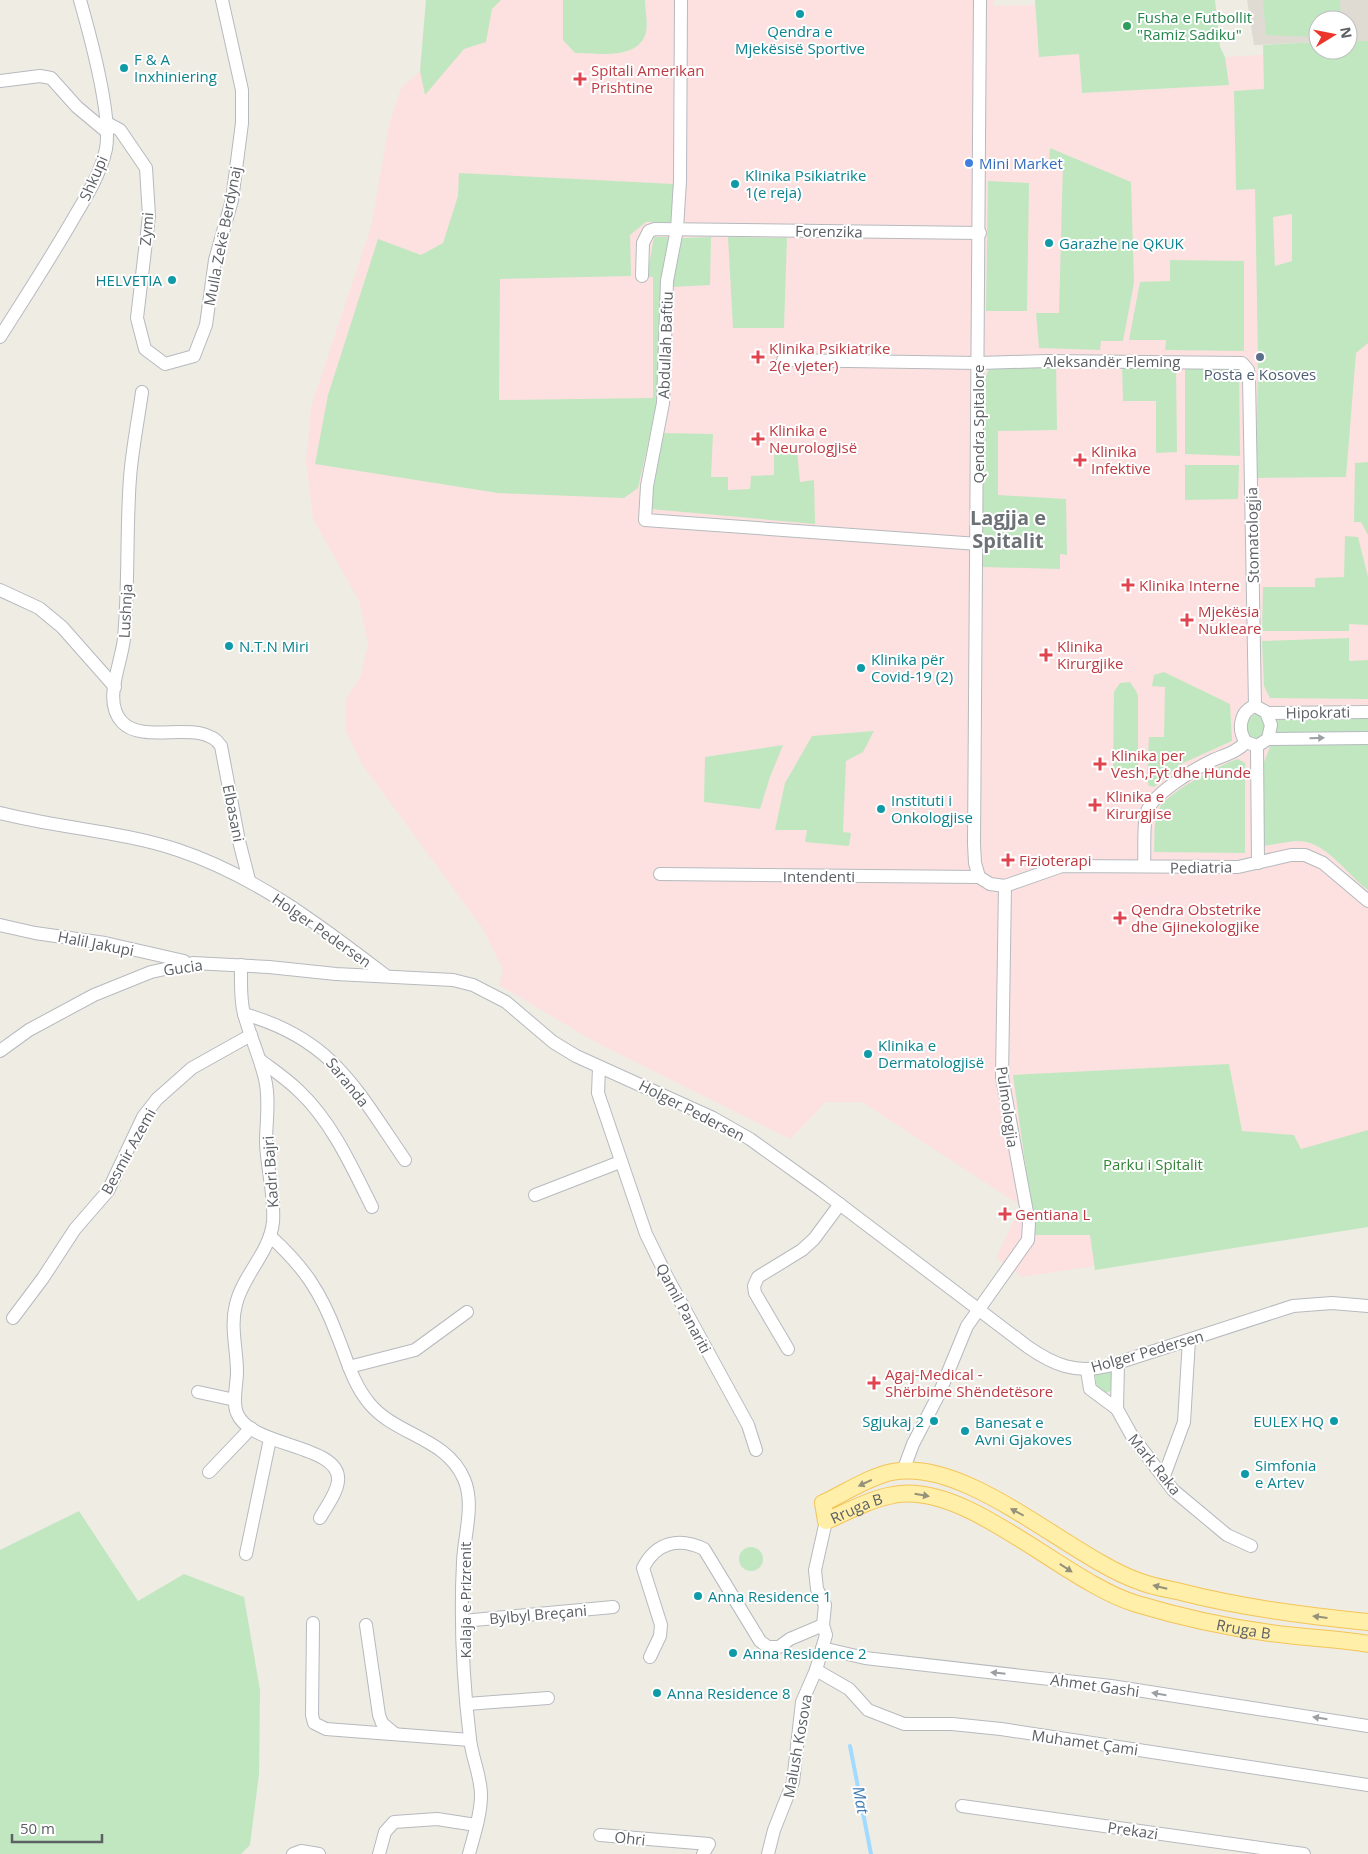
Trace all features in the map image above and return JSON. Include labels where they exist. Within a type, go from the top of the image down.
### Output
[{"type":"main road","name":"Rruga B","points":[[1368,1622],[1274,1612],[1140,1582],[1106,1566],[1028,1518],[968,1486],[939,1476],[903,1471],[891,1472],[823,1503],[826,1521],[892,1495],[912,1493],[935,1497],[961,1506],[1018,1537],[1098,1588],[1136,1604],[1194,1619],[1270,1633],[1368,1644]]},
{"type":"street","name":"Shkupi","points":[[0,337],[57,248],[96,178],[106,148],[107,128],[80,0]]},
{"type":"street","name":"Mulla Zekë Berdynaj","points":[[145,350],[165,364],[194,356],[206,325],[215,260],[232,200],[243,107],[238,68],[222,0]]},
{"type":"street","name":"Abdullah Baftiu","points":[[681,0],[680,171],[677,229],[667,282],[664,404],[647,486],[645,520],[978,544]]},
{"type":"street","name":"Qendra Spitalore","points":[[979,877],[974,856],[978,544],[980,0]]},
{"type":"street","name":"Zymi","points":[[0,81],[40,76],[51,78],[77,107],[107,128],[120,130],[146,168],[149,216],[137,318],[145,350]]},
{"type":"street","name":"Abdullah Baftiu","points":[[642,276],[645,236],[649,230],[677,229]]},
{"type":"street","name":"Forenzika","points":[[677,229],[980,233]]},
{"type":"street","name":"Aleksandër Fleming","points":[[783,360],[979,363],[1235,362],[1244,365]]},
{"type":"street","name":"Stomatologjia","points":[[1244,365],[1249,377],[1255,706]]},
{"type":"street","name":"Lushnja","points":[[142,392],[130,478],[124,638],[113,706],[120,720],[126,726],[138,731],[204,734],[217,740],[221,746]]},
{"type":"street","points":[[0,590],[26,601],[62,627],[115,687]]},
{"type":"street","name":"Hipokrati","points":[[1255,706],[1268,713],[1368,712]]},
{"type":"street","points":[[1255,706],[1248,709],[1242,718],[1242,733],[1257,742]]},
{"type":"street","name":"Hipokrati","points":[[1257,742],[1271,725],[1268,713]]},
{"type":"street","name":"Hipokrati","points":[[1257,742],[1368,738]]},
{"type":"street","points":[[1257,742],[1258,863]]},
{"type":"street","points":[[1144,865],[1146,815],[1149,807],[1172,786],[1212,761],[1257,742]]},
{"type":"street","name":"Elbasani","points":[[221,746],[239,841],[249,880]]},
{"type":"street","name":"Holger Pedersen","points":[[0,813],[106,832],[177,850],[222,867],[249,880],[327,930],[385,975],[453,980],[473,985],[506,1002],[553,1042],[599,1068],[666,1096],[732,1128],[770,1152],[1047,1360],[1062,1366],[1087,1370],[1118,1363],[1293,1306],[1332,1303],[1368,1306]]},
{"type":"street","name":"Pediatria","points":[[1005,886],[1062,866],[1238,867],[1298,854],[1315,858],[1368,901]]},
{"type":"street","name":"Intendenti","points":[[660,874],[979,877]]},
{"type":"street","points":[[979,877],[990,884],[1005,886]]},
{"type":"street","name":"Pulmologjia","points":[[978,1309],[1022,1251],[1028,1240],[1029,1232],[1002,1077],[1005,886]]},
{"type":"street","name":"Halil Jakupi","points":[[0,925],[35,933],[106,943],[193,963]]},
{"type":"street","name":"Gucia","points":[[0,1051],[29,1030],[94,996],[151,972],[193,963],[241,965],[336,974],[385,975]]},
{"type":"street","name":"Kadri Bajri","points":[[241,965],[244,1014],[260,1060],[267,1095],[266,1141],[274,1212],[270,1236],[243,1285],[236,1304],[233,1321],[237,1372],[235,1400],[238,1416],[250,1428],[270,1439],[316,1454],[335,1467],[338,1480],[337,1486],[320,1518]]},
{"type":"street","name":"Saranda","points":[[244,1014],[266,1020],[289,1030],[331,1059],[358,1092],[405,1160]]},
{"type":"street","name":"Besmir Azemi","points":[[13,1318],[43,1278],[75,1229],[108,1191],[143,1116],[157,1099],[174,1081],[192,1068],[251,1035]]},
{"type":"street","points":[[260,1060],[300,1092],[317,1111],[354,1171],[372,1207]]},
{"type":"street","name":"Qamil Panariti","points":[[599,1068],[598,1093],[646,1234],[667,1277],[748,1425],[756,1450]]},
{"type":"street","points":[[535,1195],[620,1162]]},
{"type":"street","points":[[788,1349],[755,1293],[755,1281],[758,1277],[802,1250],[814,1239],[840,1204]]},
{"type":"street","name":"Kalaja e Prizrenit","points":[[270,1236],[304,1270],[317,1291],[338,1336],[354,1382],[372,1407],[400,1427],[438,1447],[451,1459],[465,1482],[468,1508],[463,1560],[463,1621],[467,1704],[470,1740],[481,1795],[469,1854]]},
{"type":"street","points":[[903,1471],[913,1444],[939,1394],[967,1326],[978,1309]]},
{"type":"street","points":[[349,1367],[415,1350],[467,1312]]},
{"type":"street","points":[[1164,1476],[1184,1422],[1189,1340]]},
{"type":"street","points":[[1117,1409],[1118,1363]]},
{"type":"street","name":"Mark Raka","points":[[1087,1370],[1090,1389],[1117,1409],[1132,1436],[1173,1490],[1216,1527],[1251,1546]]},
{"type":"street","points":[[198,1392],[235,1400]]},
{"type":"street","points":[[209,1472],[250,1428]]},
{"type":"street","points":[[246,1554],[270,1439]]},
{"type":"street","name":"Malush Kosova","points":[[768,1854],[774,1830],[793,1782],[802,1702],[816,1670],[826,1635],[823,1625],[825,1606],[817,1589],[815,1570],[826,1521]]},
{"type":"street","points":[[650,1657],[660,1636],[661,1625],[643,1568],[649,1556],[677,1541],[691,1543],[704,1550],[760,1641],[768,1647],[778,1647],[790,1639],[823,1625]]},
{"type":"street","name":"Bylbyl Breçani","points":[[463,1621],[613,1606]]},
{"type":"street","points":[[313,1623],[312,1701],[314,1723],[326,1729],[470,1740]]},
{"type":"street","points":[[366,1625],[379,1715],[382,1723],[395,1734]]},
{"type":"street","name":"Ahmet Gashi","points":[[822,1648],[865,1658],[1111,1686],[1368,1726]]},
{"type":"street","name":"Muhamet Çami","points":[[816,1670],[849,1689],[868,1710],[904,1724],[952,1724],[1001,1729],[1368,1784]]},
{"type":"street","points":[[467,1704],[548,1698]]},
{"type":"street","name":"Prekazi","points":[[962,1806],[1304,1854]]},
{"type":"street","points":[[379,1854],[385,1832],[394,1822],[438,1819],[476,1825]]},
{"type":"street","name":"Ohri","points":[[600,1835],[708,1844],[703,1854]]},
{"type":"street","points":[[293,1854],[302,1850],[319,1854]]},
{"type":"shaded area","points":[[426,0],[994,0],[994,6],[1035,5],[1039,57],[1079,54],[1082,93],[1228,85],[1225,57],[1308,52],[1308,60],[1358,60],[1358,46],[1368,41],[1368,1224],[1022,1277],[996,1258],[1021,1206],[862,1102],[826,1102],[790,1139],[595,1042],[499,985],[503,970],[483,929],[361,763],[346,731],[346,699],[361,676],[368,644],[359,601],[313,519],[306,461],[311,407],[371,227],[389,125],[401,88],[420,71]]},
{"type":"shaded area","points":[[1247,0],[1368,0],[1368,41],[1358,41],[1358,10],[1308,10],[1308,42],[1254,45]]},
{"type":"green space","points":[[426,0],[501,0],[492,9],[486,42],[464,49],[425,95],[420,71]]},
{"type":"green space","points":[[563,0],[645,0],[647,20],[646,32],[642,41],[635,48],[616,53],[575,53],[563,40]]},
{"type":"green space","name":"Fusha e Futbollit \"Ramiz Sadiku\"","points":[[1035,0],[1215,0],[1220,47],[1225,57],[1229,85],[1082,93],[1079,54],[1039,57]]},
{"type":"green space","points":[[1263,0],[1340,0],[1340,10],[1308,10],[1308,37],[1266,35]]},
{"type":"green space","points":[[1358,41],[1368,41],[1368,343],[1356,353],[1346,477],[1256,478],[1258,359],[1255,189],[1236,190],[1234,91],[1264,89],[1263,45],[1308,43],[1308,60],[1358,60]],"holes":[[[1292,214],[1292,261],[1275,266],[1273,217]]]},
{"type":"green space","points":[[1050,148],[1131,182],[1134,283],[1123,341],[1101,341],[1100,350],[1039,348],[1036,313],[1059,313],[1063,162],[1049,161]]},
{"type":"green space","points":[[459,173],[673,184],[672,222],[646,222],[630,235],[631,276],[500,279],[499,400],[653,398],[653,277],[647,277],[654,237],[669,237],[663,267],[656,409],[638,488],[624,498],[498,493],[315,464],[328,395],[378,239],[421,255],[443,243],[458,196]]},
{"type":"green space","points":[[988,181],[1029,183],[1027,311],[986,311]]},
{"type":"green space","points":[[711,237],[710,285],[671,287],[682,238]]},
{"type":"green space","points":[[728,237],[787,238],[784,328],[733,328]]},
{"type":"green space","points":[[1170,260],[1244,261],[1244,351],[1165,350],[1166,340],[1129,340],[1140,282],[1170,281]]},
{"type":"green space","points":[[1056,362],[1057,430],[998,431],[998,495],[1066,499],[1067,555],[1060,554],[1060,569],[982,567],[985,379],[989,369],[997,364]]},
{"type":"green space","points":[[1122,364],[1176,364],[1177,452],[1156,453],[1156,401],[1123,401]]},
{"type":"green space","points":[[1185,367],[1239,367],[1240,456],[1185,454]]},
{"type":"green space","points":[[662,433],[713,434],[711,477],[728,477],[728,490],[750,489],[751,476],[774,475],[774,455],[797,451],[800,482],[814,480],[815,524],[650,509]]},
{"type":"green space","points":[[1368,462],[1368,535],[1361,522],[1354,522],[1355,463]]},
{"type":"green space","points":[[1185,465],[1239,465],[1238,499],[1185,500]]},
{"type":"green space","points":[[1345,536],[1358,537],[1368,577],[1368,625],[1349,624],[1349,631],[1262,631],[1263,587],[1315,587],[1315,578],[1344,577]]},
{"type":"green space","points":[[1349,638],[1349,661],[1368,660],[1368,699],[1270,698],[1264,686],[1262,641]]},
{"type":"green space","points":[[1164,672],[1230,704],[1232,741],[1181,764],[1154,787],[1149,786],[1147,779],[1149,737],[1164,737],[1165,687],[1152,686],[1154,675]]},
{"type":"green space","points":[[1130,682],[1138,696],[1138,777],[1113,777],[1114,692],[1120,683]]},
{"type":"green space","points":[[1256,713],[1260,713],[1266,723],[1264,735],[1254,739],[1247,734],[1247,721]]},
{"type":"green space","points":[[1368,715],[1368,733],[1276,734],[1276,716]]},
{"type":"green space","points":[[874,731],[863,752],[846,761],[843,832],[851,833],[849,846],[805,842],[807,830],[775,830],[785,783],[812,736]]},
{"type":"green space","points":[[1272,742],[1368,742],[1368,890],[1326,851],[1307,842],[1296,841],[1261,846],[1262,767]]},
{"type":"green space","points":[[783,745],[760,809],[704,802],[705,757]]},
{"type":"green space","points":[[1238,759],[1245,763],[1245,853],[1154,852],[1156,819],[1159,809],[1164,802],[1195,780]]},
{"type":"green space","name":"Parku i Spitalit","points":[[1229,1064],[1242,1131],[1294,1135],[1301,1149],[1368,1130],[1368,1227],[1095,1270],[1090,1235],[1035,1235],[1013,1075]]},
{"type":"green space","points":[[1112,1369],[1113,1390],[1105,1393],[1097,1388],[1095,1373]]},
{"type":"green space","points":[[79,1511],[138,1601],[184,1574],[244,1597],[260,1690],[259,1774],[250,1845],[241,1854],[0,1854],[0,1550]]},
{"type":"green space","points":[[751,1547],[760,1550],[763,1559],[760,1568],[751,1571],[742,1568],[739,1559],[742,1550]]},
{"type":"waterway","name":"Mat","points":[[850,1746],[871,1854]]},
{"type":"place","name":"Qendra e Mjekësisë Sportive","points":[[800,14]]},
{"type":"place","name":"Fusha e Futbollit \"Ramiz Sadiku\"","points":[[1127,26]]},
{"type":"place","name":"F & A Inxhiniering","points":[[124,68]]},
{"type":"place","name":"Spitali Amerikan Prishtine","points":[[580,79]]},
{"type":"place","name":"Mini Market","points":[[969,163]]},
{"type":"place","name":"Klinika Psikiatrike 1(e reja)","points":[[735,184]]},
{"type":"place","name":"Garazhe ne QKUK","points":[[1049,243]]},
{"type":"place","name":"HELVETIA","points":[[172,280]]},
{"type":"place","name":"Klinika Psikiatrike 2(e vjeter)","points":[[758,357]]},
{"type":"place","name":"Posta e Kosoves","points":[[1260,357]]},
{"type":"place","name":"Klinika e Neurologjisë","points":[[758,439]]},
{"type":"place","name":"Klinika Infektive","points":[[1080,460]]},
{"type":"place","name":"Klinika Interne","points":[[1128,585]]},
{"type":"place","name":"Mjekësia Nukleare","points":[[1187,620]]},
{"type":"place","name":"N.T.N Miri","points":[[229,646]]},
{"type":"place","name":"Klinika Kirurgjike","points":[[1046,655]]},
{"type":"place","name":"Klinika për Covid-19 (2)","points":[[861,668]]},
{"type":"place","name":"Klinika per Vesh,Fyt dhe Hunde","points":[[1100,764]]},
{"type":"place","name":"Klinika e Kirurgjise","points":[[1095,805]]},
{"type":"place","name":"Instituti i Onkologjise","points":[[881,809]]},
{"type":"place","name":"Fizioterapi","points":[[1008,860]]},
{"type":"place","name":"Qendra Obstetrike dhe Gjinekologjike","points":[[1120,918]]},
{"type":"place","name":"Klinika e Dermatologjisë","points":[[868,1054]]},
{"type":"place","name":"Gentiana L","points":[[1005,1214]]},
{"type":"place","name":"Agaj-Medical - Shërbime Shëndetësore","points":[[874,1383]]},
{"type":"place","name":"Sgjukaj 2","points":[[934,1421]]},
{"type":"place","name":"EULEX HQ","points":[[1334,1421]]},
{"type":"place","name":"Banesat e Avni Gjakoves","points":[[965,1431]]},
{"type":"place","name":"Simfonia e Artev","points":[[1245,1474]]},
{"type":"place","name":"Anna Residence 1","points":[[698,1596]]},
{"type":"place","name":"Anna Residence 2","points":[[733,1653]]},
{"type":"place","name":"Anna Residence 8","points":[[657,1693]]},
{"type":"district","name":"Lagjja e Spitalit","points":[[1008,528]]}]
